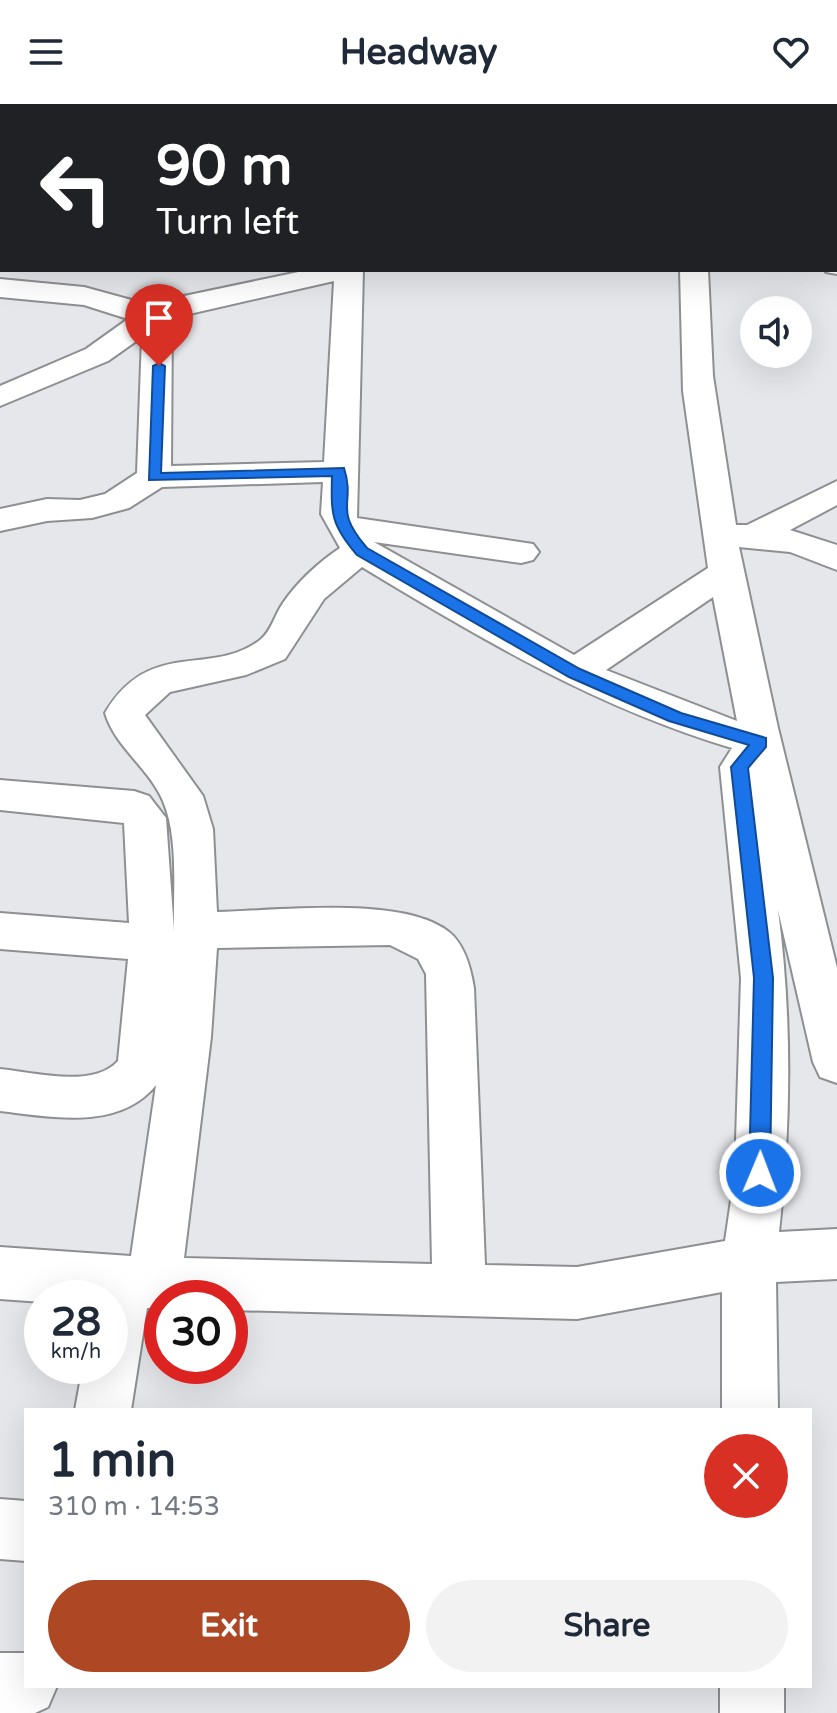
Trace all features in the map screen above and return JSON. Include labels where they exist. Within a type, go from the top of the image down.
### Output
[{"type":"street","points":[[0,288],[101,299],[126,312],[140,314],[339,272]]},
{"type":"street","points":[[348,272],[338,514],[353,539],[574,673],[675,717],[760,742]]},
{"type":"street","points":[[694,272],[698,389],[734,548],[760,742],[837,1062]]},
{"type":"street","points":[[0,397],[97,355],[157,312]]},
{"type":"street","points":[[154,477],[157,312]]},
{"type":"street","points":[[0,520],[47,510],[80,511],[117,501],[154,477],[339,471]]},
{"type":"street","points":[[574,673],[734,548],[837,491]]},
{"type":"street","points":[[353,539],[521,552]]},
{"type":"street","points":[[104,1408],[140,1283],[187,1037],[196,930],[192,829],[182,796],[147,745],[129,727],[125,713],[149,685],[175,673],[238,668],[276,648],[298,609],[336,567],[353,539]]},
{"type":"street","points":[[734,548],[798,544],[837,559]]},
{"type":"street","points":[[751,1408],[791,1257],[760,1173],[764,978],[740,767],[760,742]]},
{"type":"street","points":[[0,795],[134,807],[145,818],[152,943],[141,1068],[134,1080],[122,1088],[97,1095],[0,1090]]},
{"type":"street","points":[[196,930],[390,927],[419,936],[441,951],[450,966],[459,1290]]},
{"type":"street","points":[[0,931],[152,943]]},
{"type":"street","points":[[0,1273],[140,1283],[577,1293],[791,1257]]},
{"type":"street","points":[[0,1529],[24,1531]]},
{"type":"street","points":[[0,1685],[24,1685]]},
{"type":"street","points":[[752,1688],[752,1713]]},
{"type":"route","points":[[159,366],[154,477],[339,471],[338,514],[346,533],[362,551],[574,673],[675,717],[760,742],[740,767],[764,978],[760,1173]]}]
